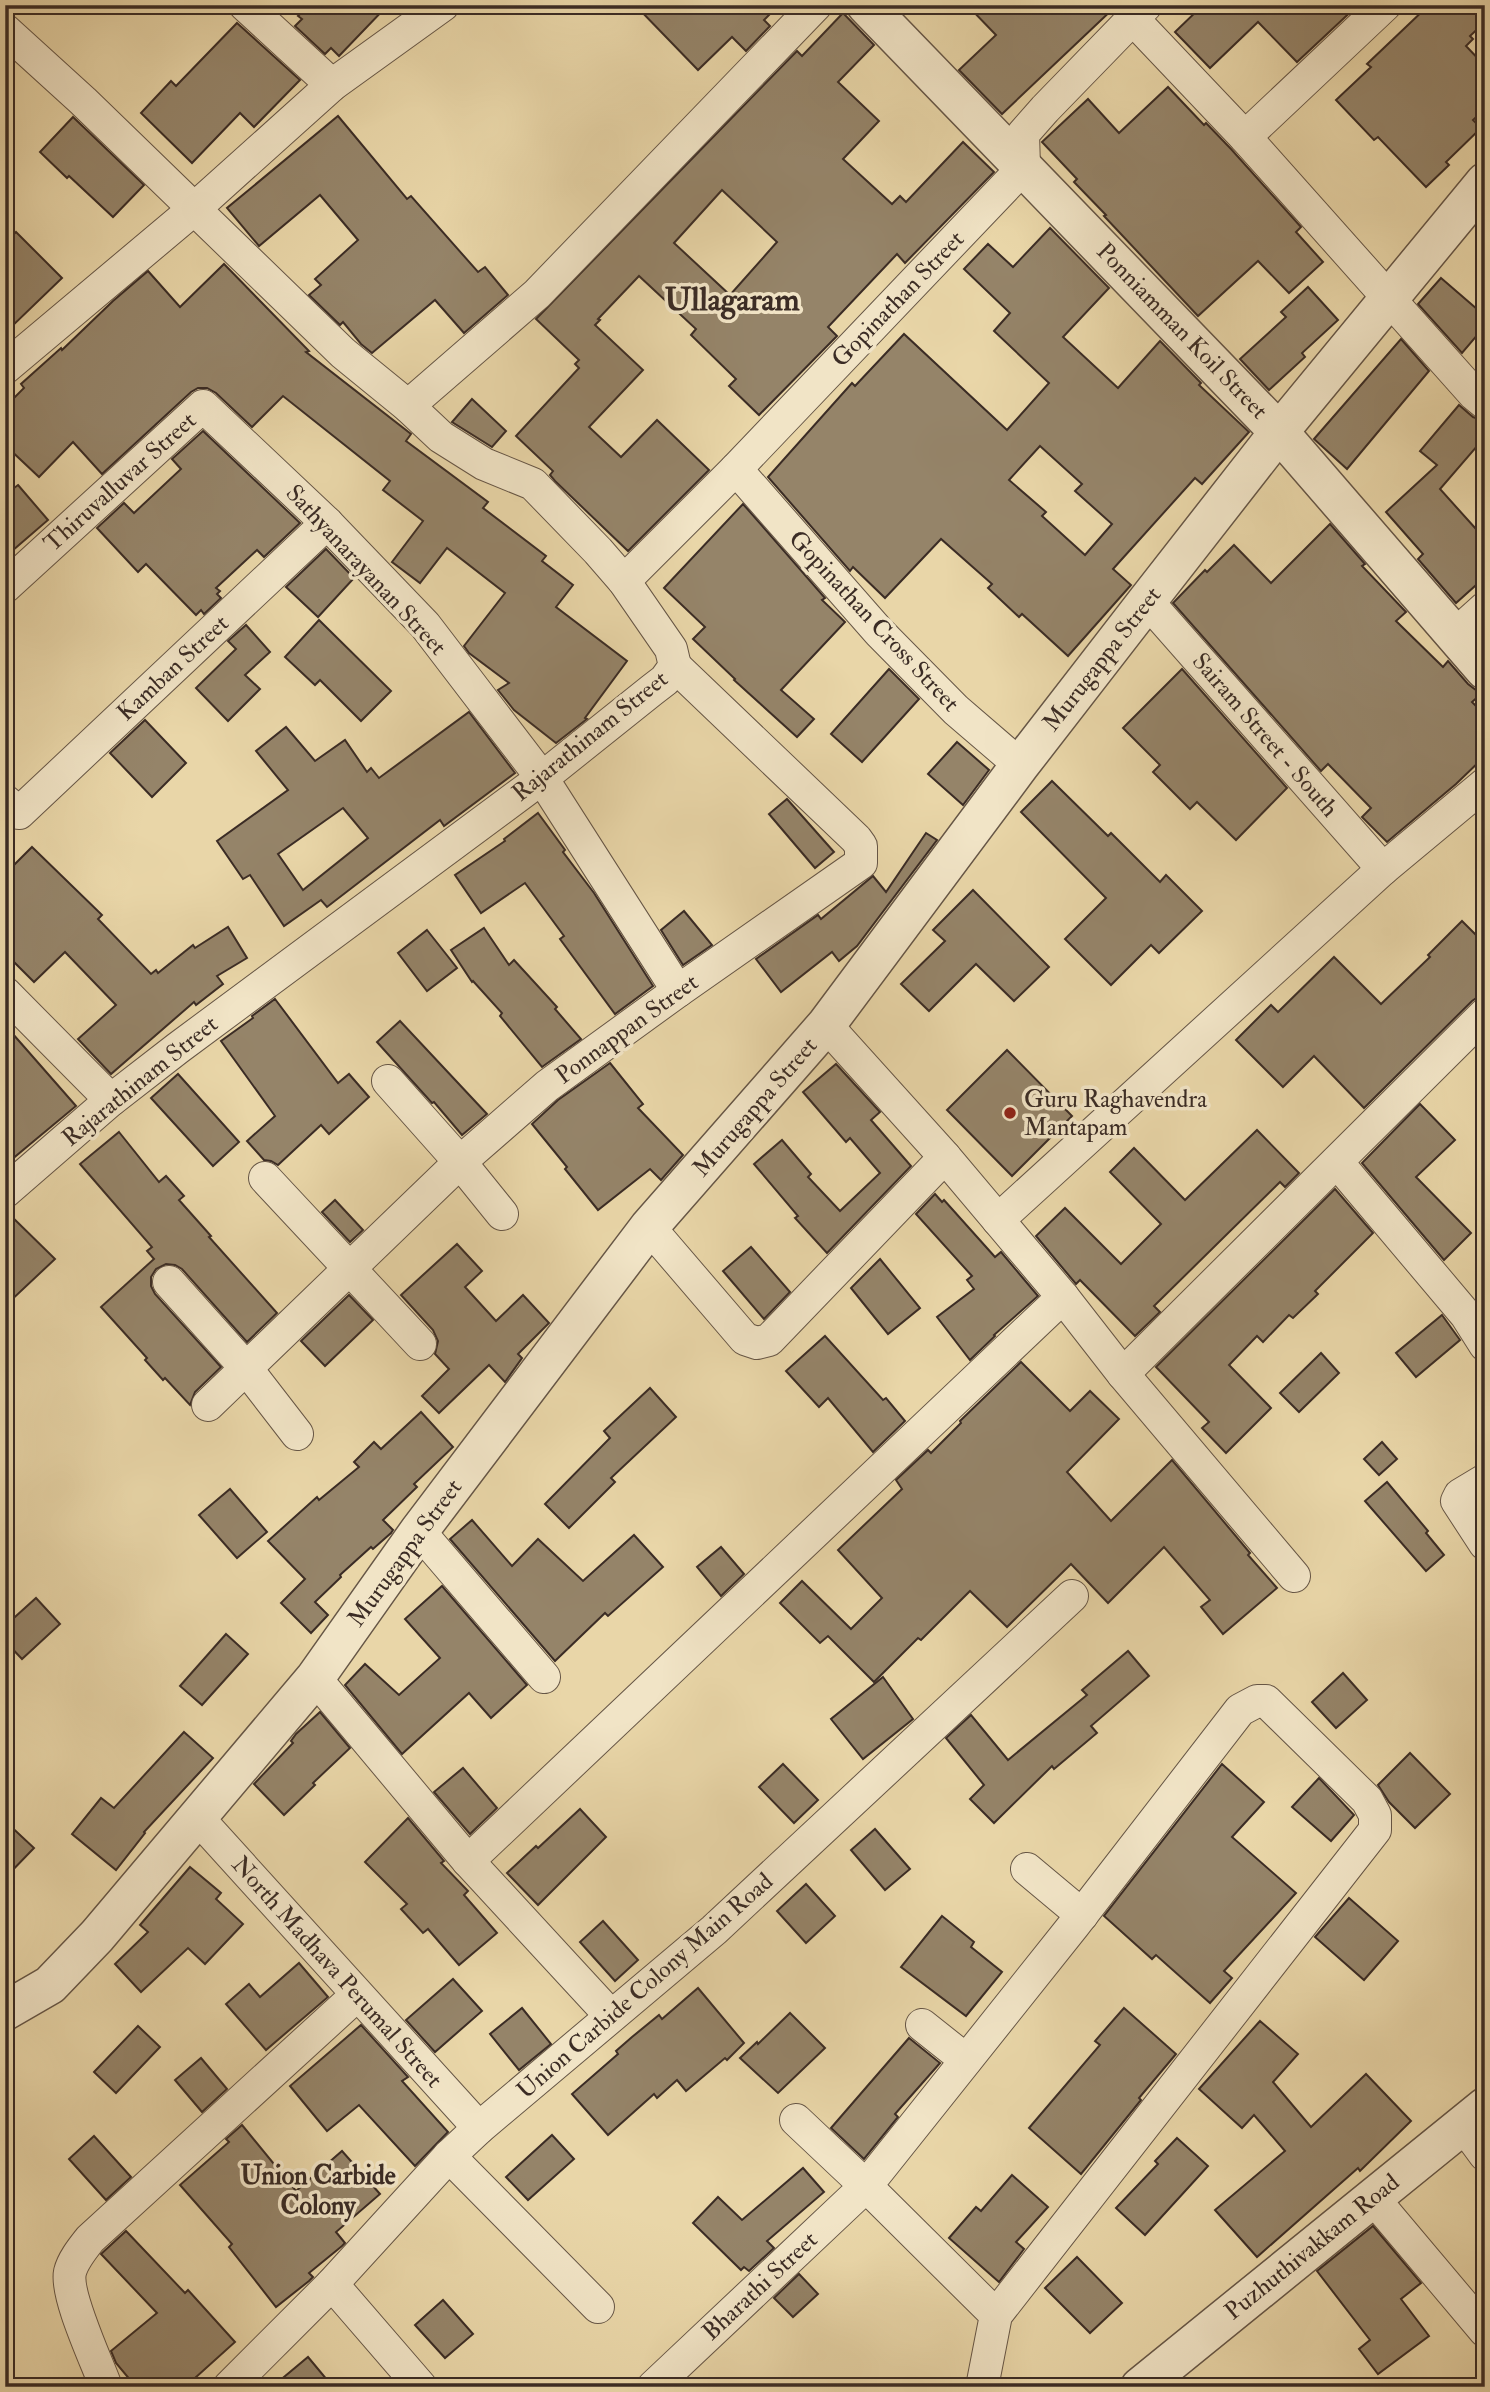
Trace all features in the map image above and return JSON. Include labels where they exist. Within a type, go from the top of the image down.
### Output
[{"type":"street","points":[[245,5],[332,85]]},
{"type":"street","points":[[5,368],[193,210],[332,85],[443,5]]},
{"type":"street","points":[[408,406],[537,293],[816,5]]},
{"type":"street","name":"Ponniamman Koil Street","points":[[866,5],[1279,432],[1485,670]]},
{"type":"street","points":[[1245,137],[1385,5]]},
{"type":"street","points":[[1024,167],[1023,134],[1139,11],[1388,300],[1485,403]]},
{"type":"street","name":"Rajarathinam Street","points":[[5,30],[83,101],[344,354],[441,437],[484,464],[533,484],[624,581],[671,649],[675,666],[652,690],[542,778],[111,1100],[5,1192]]},
{"type":"street","name":"Gopinathan Street","points":[[624,581],[736,469],[1024,167]]},
{"type":"street","name":"Murugappa Street","points":[[5,2011],[50,1984],[97,1936],[315,1678],[419,1531],[649,1227],[826,1025],[1020,765],[1279,432],[1485,182]]},
{"type":"street","name":"Sathyanarayanan Street","points":[[203,406],[327,523],[425,625],[542,778],[678,991]]},
{"type":"street","name":"Thiruvalluvar Street","points":[[5,587],[203,406]]},
{"type":"street","name":"Gopinathan Cross Street","points":[[736,469],[879,632],[956,710],[1020,765]]},
{"type":"street","name":"Kamban Street","points":[[12,807],[327,523]]},
{"type":"street","name":"Sairam Street - South","points":[[1147,601],[1383,869]]},
{"type":"street","points":[[1455,635],[1485,608]]},
{"type":"street","name":"Ponnappan Street","points":[[208,1405],[460,1162],[547,1086],[857,867],[863,856],[856,839],[675,666]]},
{"type":"street","points":[[998,1220],[1383,869],[1485,784]]},
{"type":"street","points":[[5,993],[111,1100]]},
{"type":"street","points":[[1123,1374],[1485,1014]]},
{"type":"street","points":[[826,1025],[945,1157],[1063,1297],[1123,1374],[1294,1576]]},
{"type":"street","points":[[388,1081],[502,1214]]},
{"type":"street","points":[[649,1227],[745,1339],[757,1343],[769,1340],[945,1157]]},
{"type":"street","points":[[1337,1162],[1466,1315],[1485,1345]]},
{"type":"street","points":[[265,1178],[420,1343]]},
{"type":"street","points":[[169,1282],[246,1368],[297,1434]]},
{"type":"street","points":[[468,1861],[1063,1297]]},
{"type":"street","points":[[1485,1480],[1460,1495],[1457,1501],[1485,1544]]},
{"type":"street","points":[[419,1531],[544,1677]]},
{"type":"street","name":"Union Carbide Colony Main Road","points":[[229,2387],[332,2284],[449,2156],[714,1930],[1072,1596]]},
{"type":"street","points":[[315,1678],[468,1861],[611,2016]]},
{"type":"street","name":"Bharathi Street","points":[[653,2387],[866,2186],[1082,1915],[1240,1710],[1257,1701],[1266,1701],[1367,1800],[1375,1815],[1375,1830],[996,2315]]},
{"type":"street","name":"North Madhava Perumal Street","points":[[196,1816],[479,2128]]},
{"type":"street","points":[[1027,1868],[1082,1915]]},
{"type":"street","points":[[106,2387],[70,2291],[70,2272],[79,2252],[357,1995]]},
{"type":"street","points":[[922,2025],[966,2060]]},
{"type":"street","points":[[1474,2115],[1485,2155]]},
{"type":"street","name":"Puzhuthivakkam Road","points":[[1140,2387],[1474,2115]]},
{"type":"street","points":[[796,2120],[996,2315],[982,2387]]},
{"type":"street","points":[[449,2156],[598,2308]]},
{"type":"street","points":[[1373,2198],[1485,2331]]},
{"type":"street","points":[[332,2284],[421,2387]]},
{"type":"building","points":[[309,5],[388,5],[339,56],[331,48],[325,54],[295,26],[302,19],[298,16]]},
{"type":"building","points":[[635,5],[779,5],[764,20],[770,26],[746,51],[732,37],[698,70]]},
{"type":"building","points":[[967,5],[1117,5],[1002,114],[959,70],[996,35]]},
{"type":"building","points":[[1203,5],[1358,5],[1297,62],[1258,22],[1210,68],[1175,32]]},
{"type":"building","points":[[1429,5],[1485,5],[1485,22],[1470,36],[1473,39],[1466,46],[1485,66],[1485,109],[1473,120],[1481,128],[1446,162],[1449,165],[1426,187],[1378,137],[1374,140],[1336,100],[1371,67],[1367,64]]},
{"type":"building","points":[[843,13],[874,45],[838,82],[879,121],[843,159],[892,204],[900,196],[906,202],[963,142],[994,172],[905,263],[897,254],[828,327],[837,336],[759,415],[729,386],[736,379],[691,335],[696,329],[639,276],[595,325],[643,370],[589,427],[621,457],[657,420],[709,470],[628,551],[555,481],[550,475],[553,471],[516,436],[579,368],[575,364],[579,360],[536,319],[797,51],[802,56]],"holes":[[[722,190],[777,242],[730,295],[674,243]]]},
{"type":"building","points":[[237,23],[300,80],[254,127],[240,113],[192,163],[141,113],[171,81],[176,86]]},
{"type":"building","points":[[1168,87],[1231,149],[1301,227],[1296,232],[1323,262],[1289,293],[1258,261],[1198,316],[1104,216],[1106,215],[1074,182],[1077,179],[1042,142],[1088,99],[1119,133]]},
{"type":"building","points":[[338,116],[407,199],[411,196],[478,272],[485,267],[508,295],[464,333],[435,300],[372,353],[343,322],[340,325],[309,295],[321,285],[315,279],[358,240],[320,195],[259,246],[227,208]]},
{"type":"building","points":[[73,117],[144,185],[113,217],[40,152]]},
{"type":"building","points":[[1050,228],[1109,288],[1063,337],[1118,388],[1160,341],[1201,383],[1199,385],[1249,432],[1202,484],[1195,478],[1113,569],[1131,585],[1068,656],[1022,614],[1019,617],[988,588],[992,584],[941,539],[885,598],[853,567],[850,571],[768,477],[852,383],[855,386],[904,334],[1007,430],[1049,383],[994,331],[1010,313],[964,269],[988,244],[1013,267]],"holes":[[[1040,446],[1082,484],[1075,491],[1112,524],[1085,555],[1042,516],[1046,512],[1009,480]]]},
{"type":"building","points":[[16,232],[62,278],[5,333],[5,243]]},
{"type":"building","points":[[224,264],[309,351],[306,352],[411,434],[406,441],[488,502],[483,508],[546,556],[542,561],[573,585],[556,607],[627,661],[585,718],[587,719],[556,743],[514,710],[498,690],[509,683],[469,653],[464,646],[505,593],[447,548],[420,583],[392,562],[423,521],[383,490],[390,481],[283,396],[252,427],[216,393],[207,388],[198,388],[102,474],[73,442],[39,477],[5,445],[5,407],[24,388],[21,384],[148,271],[180,307]]},
{"type":"building","points":[[1441,278],[1485,316],[1485,326],[1462,353],[1418,304]]},
{"type":"building","points":[[1308,287],[1338,320],[1302,353],[1305,357],[1269,390],[1240,359],[1286,317],[1281,312]]},
{"type":"building","points":[[1401,339],[1429,371],[1347,469],[1314,439]]},
{"type":"building","points":[[472,399],[506,431],[492,447],[452,422]]},
{"type":"building","points":[[1459,405],[1473,417],[1485,421],[1485,437],[1440,489],[1485,539],[1485,577],[1456,603],[1418,559],[1423,554],[1386,512],[1437,465],[1420,451]]},
{"type":"building","points":[[203,431],[300,523],[264,557],[257,550],[216,588],[220,591],[217,594],[221,598],[204,614],[201,610],[196,615],[146,564],[138,572],[97,528],[124,503],[134,513],[181,469],[172,459]]},
{"type":"building","points":[[18,485],[48,520],[5,557],[5,495]]},
{"type":"building","points":[[743,504],[825,598],[822,600],[845,622],[781,690],[814,719],[797,737],[693,639],[705,627],[664,588]]},
{"type":"building","points":[[1330,524],[1365,564],[1362,566],[1406,612],[1396,621],[1443,667],[1448,661],[1468,684],[1481,694],[1472,702],[1485,715],[1485,756],[1387,842],[1362,817],[1371,808],[1328,764],[1321,771],[1173,603],[1234,545],[1271,583]]},
{"type":"building","points":[[326,549],[354,578],[318,617],[286,587]]},
{"type":"building","points":[[319,620],[391,691],[361,721],[320,680],[315,685],[285,657]]},
{"type":"building","points":[[246,625],[270,652],[245,675],[260,689],[228,721],[196,688],[236,649],[228,641]]},
{"type":"building","points":[[889,669],[919,699],[862,762],[831,734]]},
{"type":"building","points":[[1182,669],[1287,788],[1236,840],[1197,802],[1190,809],[1153,772],[1160,765],[1123,728]]},
{"type":"building","points":[[469,712],[515,773],[444,826],[440,820],[327,907],[321,900],[284,926],[250,875],[243,879],[217,841],[288,790],[256,751],[286,727],[315,761],[345,740],[367,772],[371,768],[379,778]],"holes":[[[343,808],[368,838],[303,890],[278,854]]]},
{"type":"building","points":[[145,720],[186,763],[152,797],[110,753]]},
{"type":"building","points":[[957,742],[989,770],[963,805],[928,774]]},
{"type":"building","points":[[1052,781],[1108,836],[1111,833],[1160,882],[1166,875],[1202,911],[1159,953],[1151,945],[1111,985],[1065,939],[1106,898],[1021,812]]},
{"type":"building","points":[[787,799],[834,852],[815,868],[769,814]]},
{"type":"building","points":[[538,813],[594,893],[653,986],[615,1014],[560,939],[564,936],[525,883],[481,913],[455,875],[505,841],[504,839]]},
{"type":"building","points":[[926,833],[937,840],[857,946],[839,961],[832,952],[781,992],[756,959],[818,915],[821,919],[873,876],[886,892]]},
{"type":"building","points":[[32,847],[102,915],[98,919],[151,974],[156,970],[158,973],[193,945],[195,948],[228,927],[247,958],[217,976],[223,984],[196,1005],[194,1002],[111,1074],[78,1039],[116,1005],[65,952],[34,982],[5,953],[5,874]]},
{"type":"building","points":[[973,890],[1049,967],[1014,1001],[976,964],[929,1011],[901,984],[945,941],[933,930]]},
{"type":"building","points":[[684,911],[712,945],[683,965],[661,930]]},
{"type":"building","points":[[1462,921],[1485,944],[1485,992],[1472,1001],[1364,1108],[1314,1056],[1283,1087],[1236,1040],[1271,1005],[1278,1012],[1334,957],[1381,1004],[1430,957],[1428,955]]},
{"type":"building","points":[[484,928],[509,965],[514,960],[557,1007],[555,1009],[581,1039],[542,1067],[500,1016],[502,1013],[472,982],[451,950]]},
{"type":"building","points":[[427,930],[457,968],[427,991],[398,953]]},
{"type":"building","points":[[275,999],[338,1083],[349,1074],[369,1097],[329,1134],[321,1125],[278,1165],[264,1160],[247,1141],[275,1116],[221,1041]]},
{"type":"building","points":[[400,1021],[487,1114],[462,1135],[377,1042]]},
{"type":"building","points":[[5,1025],[76,1106],[5,1165]]},
{"type":"building","name":"Guru Raghavendra Mantapam","points":[[1007,1050],[1072,1116],[1012,1176],[947,1110]]},
{"type":"building","points":[[610,1063],[643,1104],[638,1108],[683,1155],[661,1180],[650,1169],[598,1210],[532,1124],[558,1100]]},
{"type":"building","points":[[836,1064],[880,1112],[871,1120],[911,1166],[827,1253],[795,1218],[798,1216],[754,1164],[782,1140],[811,1174],[808,1177],[840,1211],[880,1173],[850,1138],[846,1142],[803,1092]]},
{"type":"building","points":[[178,1074],[239,1142],[213,1166],[151,1098]]},
{"type":"building","points":[[1420,1104],[1455,1140],[1416,1177],[1471,1233],[1444,1260],[1362,1163]]},
{"type":"building","points":[[1257,1130],[1299,1173],[1285,1187],[1280,1182],[1154,1306],[1160,1312],[1135,1336],[1080,1280],[1076,1284],[1036,1236],[1065,1208],[1121,1264],[1161,1224],[1110,1172],[1134,1148],[1185,1200]]},
{"type":"building","points":[[119,1132],[159,1182],[166,1176],[184,1196],[179,1200],[277,1313],[247,1342],[182,1269],[166,1264],[156,1269],[151,1277],[155,1294],[221,1367],[195,1392],[190,1405],[165,1378],[163,1380],[101,1307],[154,1259],[147,1251],[152,1247],[80,1164]]},
{"type":"building","points":[[1335,1189],[1373,1233],[1315,1291],[1318,1294],[1293,1318],[1289,1315],[1263,1342],[1257,1336],[1229,1365],[1271,1408],[1226,1453],[1202,1428],[1209,1422],[1156,1367]]},
{"type":"building","points":[[935,1194],[942,1202],[944,1200],[995,1257],[1001,1252],[1038,1296],[970,1360],[937,1317],[974,1289],[967,1280],[972,1276],[916,1214]]},
{"type":"building","points":[[335,1200],[363,1230],[350,1242],[322,1212]]},
{"type":"building","points":[[5,1210],[55,1259],[5,1306]]},
{"type":"building","points":[[457,1244],[482,1271],[465,1287],[496,1321],[523,1295],[549,1323],[518,1354],[522,1358],[505,1382],[489,1365],[439,1413],[422,1396],[449,1369],[435,1354],[438,1341],[433,1330],[401,1295]]},
{"type":"building","points":[[751,1247],[790,1292],[764,1319],[723,1271]]},
{"type":"building","points":[[880,1259],[920,1308],[888,1334],[851,1288]]},
{"type":"building","points":[[349,1295],[373,1320],[325,1366],[301,1341]]},
{"type":"building","points":[[1442,1315],[1460,1340],[1416,1377],[1396,1353]]},
{"type":"building","points":[[825,1336],[905,1421],[873,1452],[828,1398],[819,1407],[786,1371]]},
{"type":"building","points":[[1321,1353],[1339,1373],[1299,1412],[1280,1393]]},
{"type":"building","points":[[1021,1362],[1070,1411],[1090,1391],[1119,1419],[1067,1472],[1111,1521],[1172,1460],[1277,1588],[1223,1634],[1201,1607],[1210,1600],[1164,1547],[1108,1603],[1071,1564],[1007,1627],[970,1591],[874,1682],[828,1636],[820,1643],[780,1603],[802,1581],[851,1629],[882,1598],[838,1550],[902,1489],[896,1480],[928,1450],[931,1453]]},
{"type":"building","points":[[650,1388],[676,1417],[611,1478],[615,1482],[569,1528],[545,1504],[610,1438],[604,1431]]},
{"type":"building","points":[[421,1412],[453,1447],[414,1484],[417,1487],[383,1520],[393,1530],[391,1533],[340,1575],[315,1602],[328,1615],[311,1633],[281,1603],[305,1579],[268,1541],[317,1497],[319,1500],[359,1467],[354,1462],[374,1442],[381,1449]]},
{"type":"building","points":[[1382,1442],[1397,1459],[1379,1475],[1364,1459]]},
{"type":"building","points":[[1387,1482],[1428,1531],[1426,1533],[1444,1555],[1426,1571],[1365,1501]]},
{"type":"building","points":[[230,1489],[267,1532],[237,1558],[199,1515]]},
{"type":"building","points":[[472,1520],[512,1566],[538,1539],[583,1581],[634,1535],[663,1567],[608,1616],[605,1613],[555,1661],[450,1539]]},
{"type":"building","points":[[721,1547],[744,1574],[721,1596],[697,1567]]},
{"type":"building","points":[[442,1586],[527,1685],[491,1718],[469,1693],[402,1754],[345,1685],[365,1664],[399,1695],[440,1658],[405,1619]]},
{"type":"building","points":[[36,1598],[60,1624],[22,1659],[5,1641],[5,1626]]},
{"type":"building","points":[[226,1634],[248,1654],[202,1705],[180,1686]]},
{"type":"building","points":[[1128,1651],[1149,1676],[1091,1726],[1097,1733],[1054,1769],[1052,1766],[994,1823],[970,1799],[984,1785],[946,1738],[971,1715],[1008,1760],[1087,1695],[1082,1690]]},
{"type":"building","points":[[1343,1673],[1367,1700],[1336,1728],[1312,1702]]},
{"type":"building","points":[[883,1677],[913,1719],[863,1759],[831,1719]]},
{"type":"building","points":[[320,1712],[350,1748],[284,1815],[254,1784],[293,1743],[291,1741],[296,1734]]},
{"type":"building","points":[[184,1732],[213,1758],[144,1832],[116,1870],[72,1834],[101,1798],[114,1808]]},
{"type":"building","points":[[1410,1753],[1450,1794],[1415,1828],[1389,1802],[1378,1785]]},
{"type":"building","points":[[783,1764],[818,1800],[794,1823],[759,1787]]},
{"type":"building","points":[[1222,1764],[1264,1802],[1232,1837],[1296,1893],[1224,1971],[1232,1978],[1210,2003],[1156,1955],[1152,1959],[1104,1916]]},
{"type":"building","points":[[463,1768],[497,1808],[470,1834],[434,1792]]},
{"type":"building","points":[[1319,1778],[1354,1815],[1331,1841],[1292,1807]]},
{"type":"building","points":[[580,1809],[606,1837],[538,1905],[507,1873]]},
{"type":"building","points":[[408,1818],[444,1861],[441,1863],[468,1891],[464,1895],[497,1933],[459,1965],[428,1929],[423,1933],[401,1909],[407,1904],[365,1862]]},
{"type":"building","points":[[5,1821],[34,1848],[5,1878]]},
{"type":"building","points":[[875,1829],[910,1869],[885,1890],[851,1850]]},
{"type":"building","points":[[190,1867],[221,1893],[216,1899],[243,1924],[205,1964],[188,1948],[141,1992],[115,1964],[148,1932],[140,1925]]},
{"type":"building","points":[[806,1884],[835,1916],[806,1943],[777,1911]]},
{"type":"building","points":[[1349,1898],[1398,1941],[1364,1980],[1315,1937]]},
{"type":"building","points":[[942,1916],[974,1942],[971,1947],[1002,1972],[966,2016],[901,1967]]},
{"type":"building","points":[[603,1921],[638,1960],[615,1981],[580,1942]]},
{"type":"building","points":[[299,1963],[328,1997],[266,2050],[226,2004],[249,1984],[260,1997]]},
{"type":"building","points":[[453,1979],[482,2011],[435,2052],[406,2020]]},
{"type":"building","points":[[698,1988],[744,2043],[727,2060],[725,2058],[686,2091],[677,2080],[657,2098],[654,2094],[608,2135],[572,2094],[618,2054],[616,2051],[632,2037],[659,2015],[662,2019]]},
{"type":"building","points":[[522,2008],[551,2044],[519,2070],[490,2034]]},
{"type":"building","points":[[1124,2008],[1176,2054],[1081,2174],[1029,2128],[1100,2045],[1095,2041]]},
{"type":"building","points":[[790,2013],[825,2048],[778,2093],[740,2058]]},
{"type":"building","points":[[1260,2021],[1298,2054],[1273,2082],[1311,2127],[1366,2074],[1411,2121],[1360,2171],[1358,2168],[1257,2257],[1215,2210],[1285,2151],[1254,2115],[1242,2128],[1199,2089]]},
{"type":"building","points":[[361,2025],[408,2077],[402,2081],[448,2132],[415,2166],[359,2105],[327,2131],[290,2086]]},
{"type":"building","points":[[138,2026],[160,2047],[116,2093],[94,2072]]},
{"type":"building","points":[[909,2038],[940,2063],[895,2114],[898,2117],[864,2159],[831,2128]]},
{"type":"building","points":[[201,2058],[227,2089],[202,2112],[175,2080]]},
{"type":"building","points":[[242,2125],[296,2191],[342,2151],[380,2194],[336,2232],[345,2243],[309,2273],[313,2277],[309,2281],[276,2307],[229,2247],[232,2244],[180,2185],[229,2142],[226,2139]]},
{"type":"building","points":[[552,2135],[574,2159],[528,2200],[506,2177]]},
{"type":"building","points":[[94,2136],[131,2177],[106,2200],[69,2159]]},
{"type":"building","points":[[1177,2138],[1208,2166],[1145,2235],[1116,2208],[1158,2164],[1155,2161]]},
{"type":"building","points":[[803,2168],[824,2192],[767,2241],[774,2248],[749,2271],[744,2267],[741,2270],[693,2223],[718,2197],[742,2220]]},
{"type":"building","points":[[1012,2175],[1048,2207],[1016,2242],[1024,2249],[999,2282],[949,2238],[976,2207],[981,2211]]},
{"type":"building","points":[[1373,2226],[1421,2283],[1401,2299],[1429,2336],[1378,2374],[1359,2349],[1370,2340],[1317,2271]]},
{"type":"building","points":[[126,2231],[185,2293],[188,2290],[235,2342],[185,2387],[136,2387],[116,2363],[111,2351],[157,2313],[101,2254]]},
{"type":"building","points":[[1077,2257],[1122,2303],[1090,2333],[1045,2288]]},
{"type":"building","points":[[799,2274],[818,2294],[793,2317],[774,2298]]},
{"type":"building","points":[[443,2300],[473,2334],[445,2358],[415,2325]]},
{"type":"building","points":[[308,2357],[333,2387],[272,2387]]},
{"type":"place","name":"Guru Raghavendra Mantapam","points":[[1010,1113]]},
{"type":"district","name":"Ullagaram","points":[[732,300]]},
{"type":"district","name":"Union Carbide Colony","points":[[318,2191]]}]
